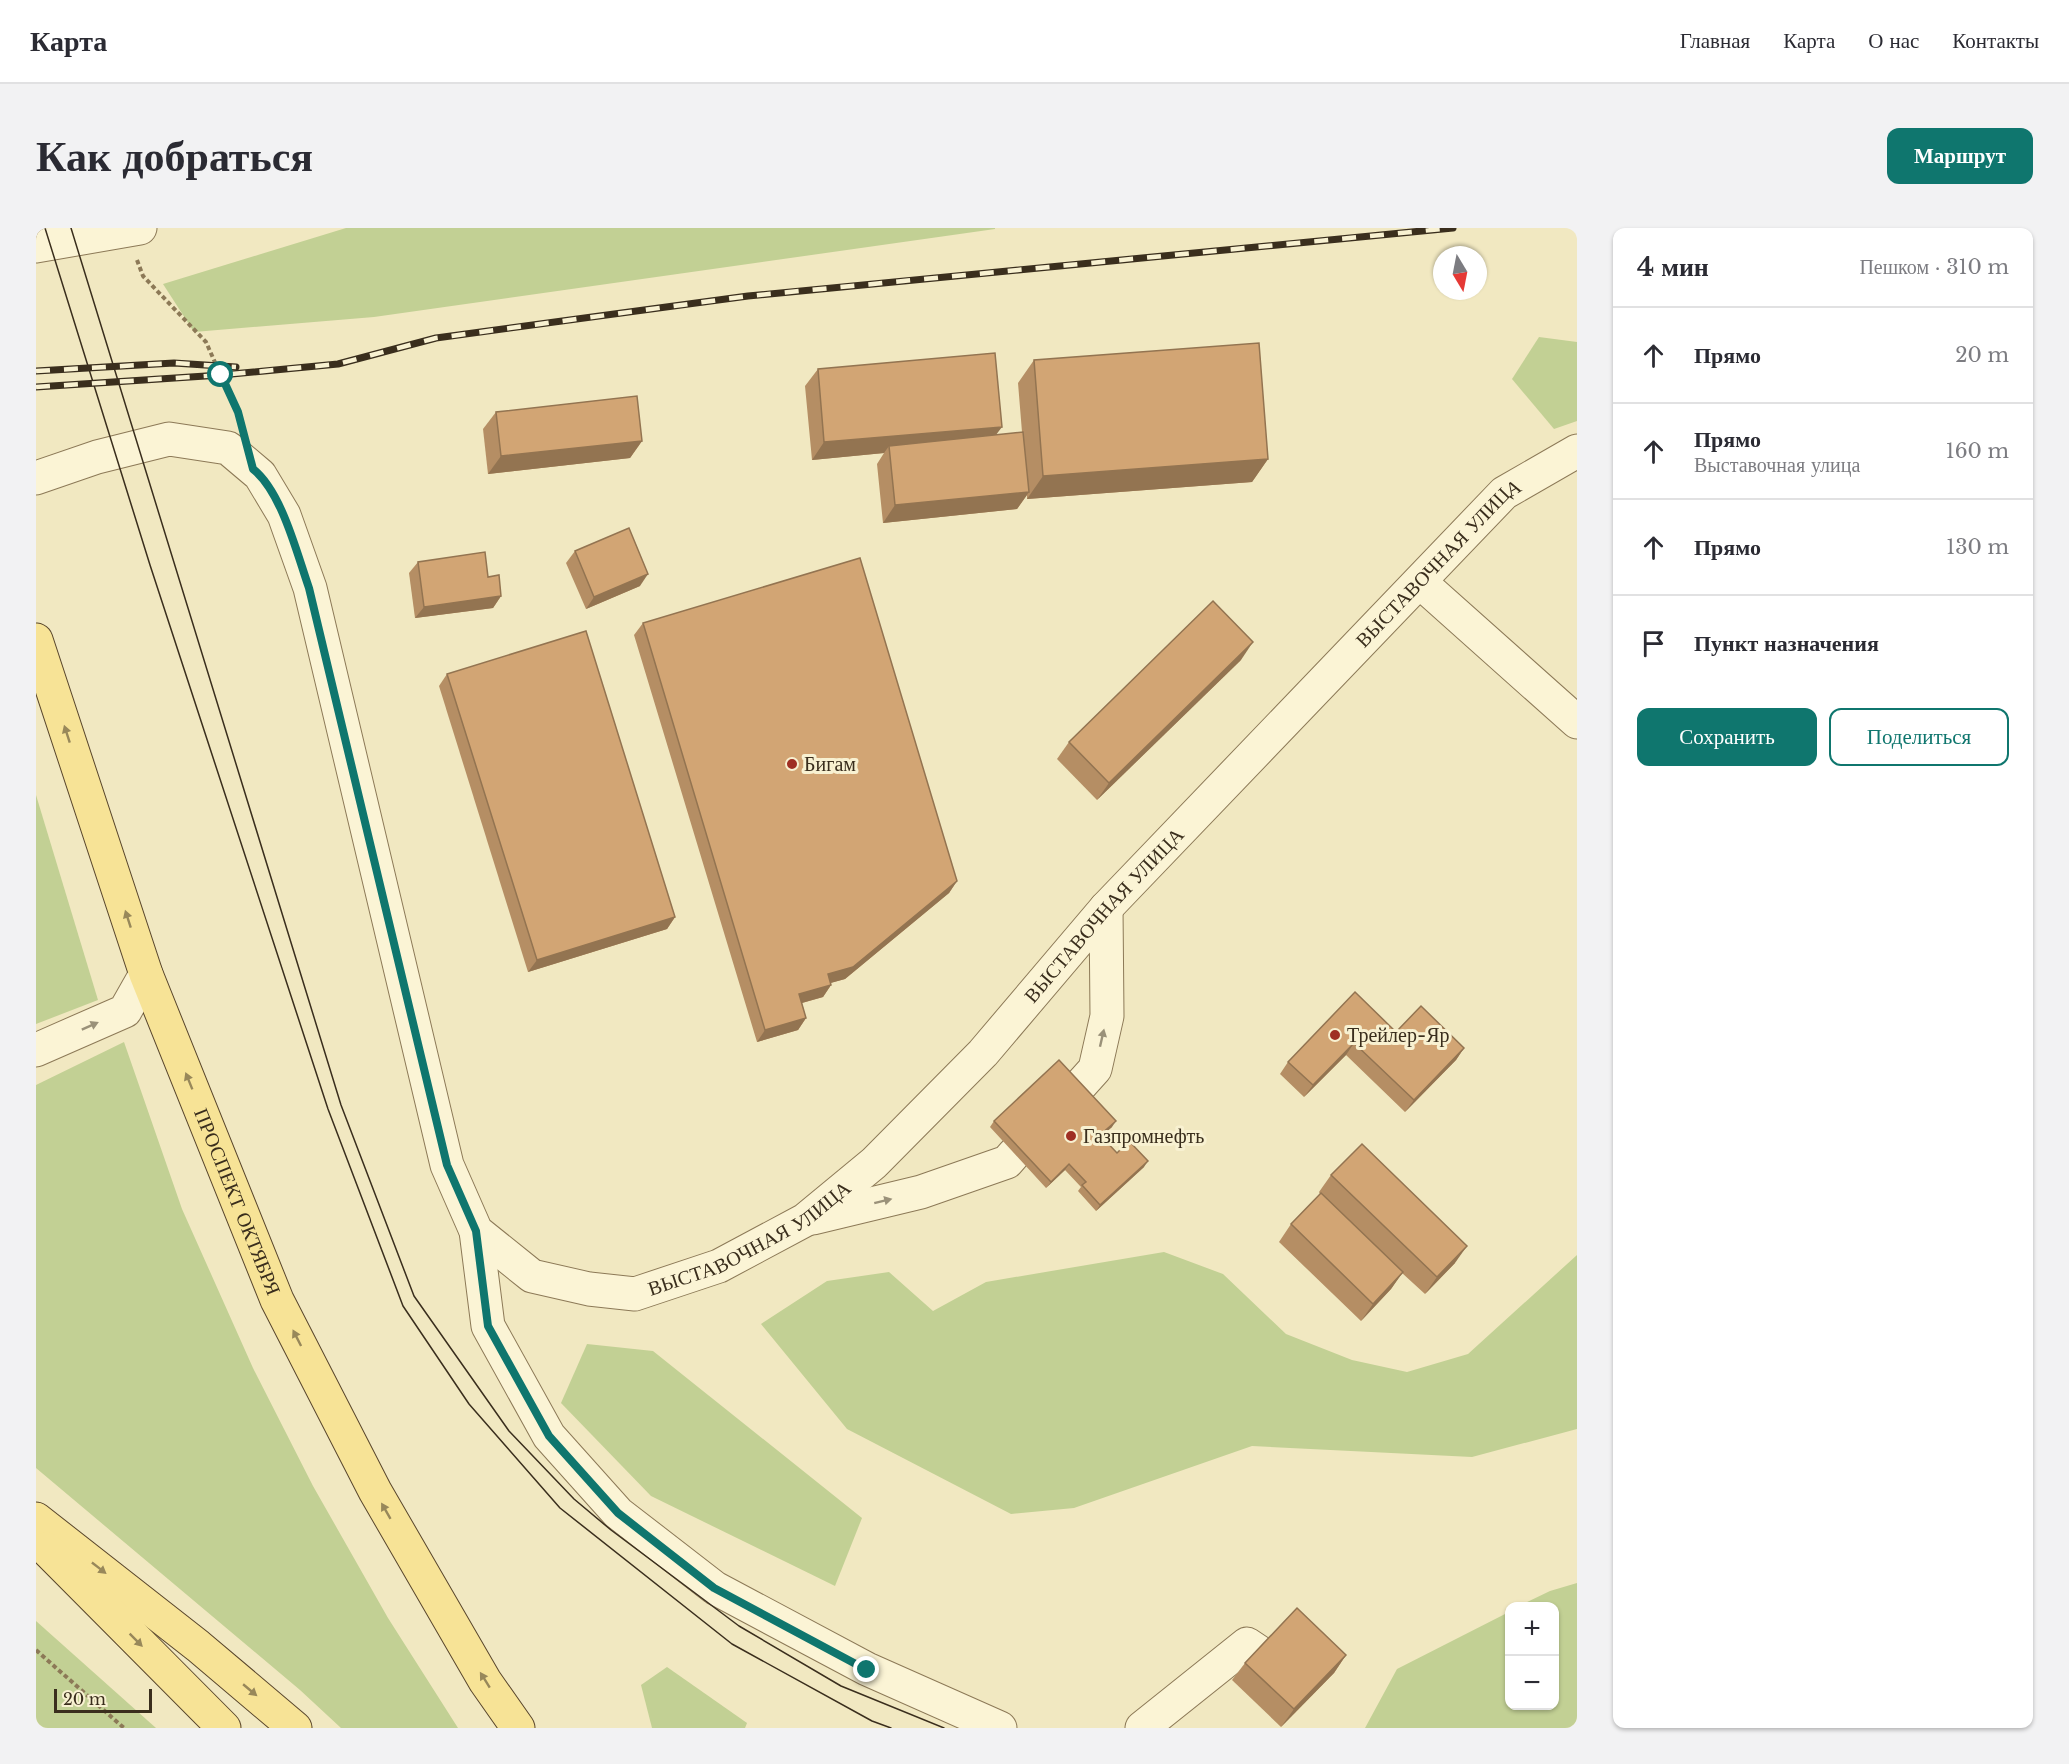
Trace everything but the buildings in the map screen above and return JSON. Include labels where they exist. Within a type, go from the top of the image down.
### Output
[{"type":"main road","name":"ПРОСПЕКТ ОКТЯБРЯ","points":[[36,641],[146,974],[277,1300],[375,1491],[485,1681],[518,1728]]},
{"type":"main road","points":[[36,1519],[198,1646],[295,1728]]},
{"type":"main road","points":[[36,1539],[224,1728]]},
{"type":"street","points":[[36,246],[134,229]]},
{"type":"street","name":"ВЫСТАВОЧНАЯ УЛИЦА","points":[[36,478],[97,457],[168,439],[228,448],[260,475],[284,515],[309,588],[447,1165],[476,1231],[532,1276],[589,1289],[635,1294],[719,1266],[805,1220],[874,1163],[983,1053],[1106,908],[1504,493],[1577,451]]},
{"type":"street","points":[[1420,582],[1577,722]]},
{"type":"street","points":[[1077,1089],[1095,1070],[1107,1016],[1106,908]]},
{"type":"street","points":[[36,1050],[125,1011],[146,974]]},
{"type":"street","points":[[805,1220],[921,1192],[1007,1162],[1014,1154]]},
{"type":"street","points":[[476,1231],[488,1326],[549,1436],[618,1513],[714,1588],[867,1670],[1000,1728]]},
{"type":"street","points":[[1142,1728],[1247,1644],[1259,1652]]},
{"type":"path","points":[[134,229],[143,276],[206,342],[238,412],[253,469]]},
{"type":"path","points":[[36,1650],[124,1728]]},
{"type":"green space","points":[[346,228],[995,229],[374,317],[194,332],[163,284]]},
{"type":"green space","points":[[1539,337],[1577,342],[1577,421],[1554,429],[1512,379]]},
{"type":"green space","points":[[36,795],[98,1000],[36,1024]]},
{"type":"green space","points":[[124,1042],[182,1209],[253,1368],[313,1486],[388,1618],[458,1728],[341,1728],[300,1690],[36,1468],[36,1085]]},
{"type":"green space","points":[[1164,1252],[1223,1274],[1286,1334],[1352,1360],[1407,1372],[1468,1354],[1577,1255],[1577,1429],[1472,1457],[1252,1446],[1074,1508],[1011,1514],[847,1429],[761,1324],[827,1281],[889,1272],[933,1311],[986,1282]]},
{"type":"green space","points":[[587,1344],[653,1351],[862,1518],[835,1586],[651,1496],[561,1403]]},
{"type":"green space","points":[[1577,1583],[1577,1728],[1365,1728],[1397,1669],[1505,1614],[1505,1710],[1559,1710],[1559,1602],[1527,1602],[1550,1591]]},
{"type":"green space","points":[[36,1621],[156,1728],[36,1728]]},
{"type":"green space","points":[[667,1667],[747,1723],[745,1728],[652,1728],[641,1685]]},
{"type":"tram line","points":[[45,228],[150,565],[328,1109],[403,1306],[469,1404],[560,1508],[732,1644],[872,1721],[891,1728]]},
{"type":"tram line","points":[[71,228],[341,1105],[414,1296],[509,1431],[574,1499],[611,1530],[739,1626],[841,1686],[944,1728]]},
{"type":"railway","points":[[36,387],[221,375],[338,364],[436,338],[748,296],[1453,228]]},
{"type":"railway","points":[[36,371],[174,363],[236,367]]},
{"type":"place","name":"Бигам","points":[[792,764]]},
{"type":"place","name":"Трейлер-Яр","points":[[1335,1035]]},
{"type":"place","name":"Газпромнефть","points":[[1071,1136]]},
{"type":"route","points":[[221,375],[238,412],[253,469],[260,475],[284,515],[309,588],[447,1165],[476,1231],[488,1326],[549,1436],[618,1513],[714,1588],[867,1670]]}]
